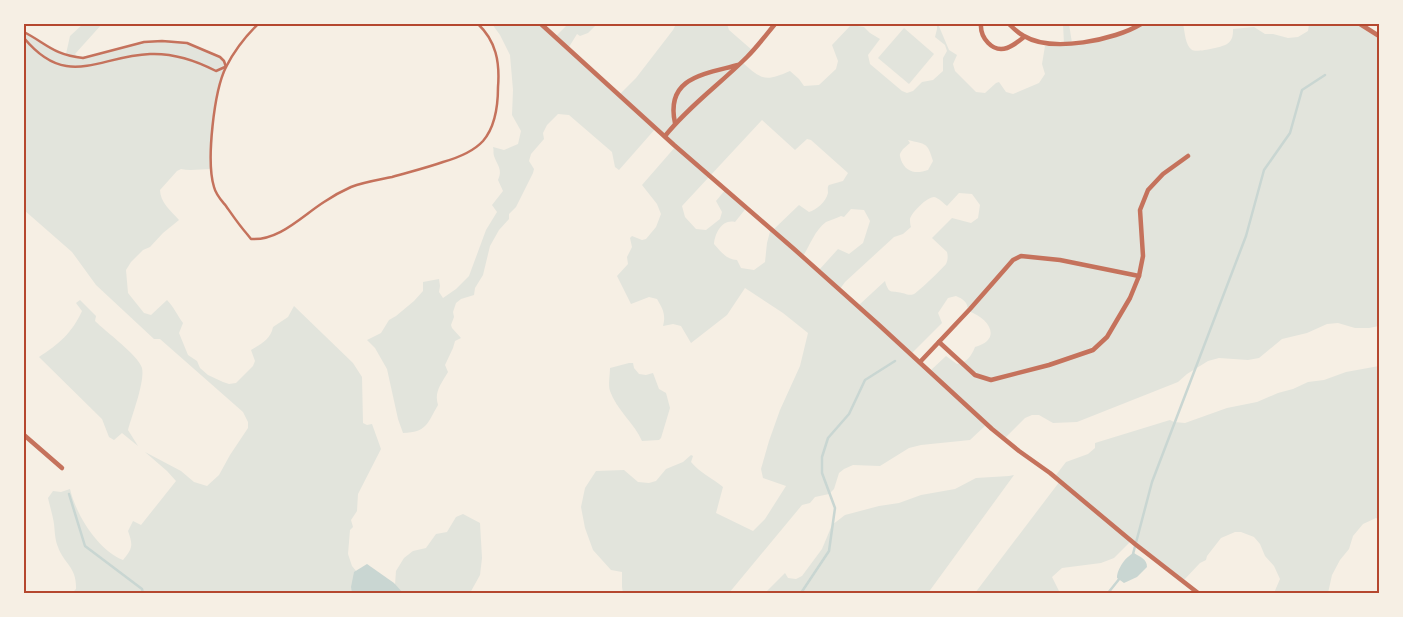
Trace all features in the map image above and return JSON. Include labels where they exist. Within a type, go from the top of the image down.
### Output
[{"type":"street","points":[[541,24],[920,362],[992,429],[1050,473],[1132,542],[1198,593]]},
{"type":"street","points":[[665,136],[675,123],[749,55],[775,24]]},
{"type":"street","points":[[981,24],[985,40],[989,45],[999,49],[1008,48],[1024,37]]},
{"type":"street","points":[[1009,24],[1024,37],[1044,43],[1064,44],[1112,36],[1131,30],[1141,24]]},
{"type":"street","points":[[1360,24],[1379,36]]},
{"type":"street","points":[[675,123],[673,104],[682,86],[694,77],[739,64]]},
{"type":"street","points":[[939,342],[975,374],[991,380],[1049,365],[1092,350],[1107,337],[1130,298],[1139,276],[1143,256],[1140,210],[1148,190],[1163,174],[1188,156]]},
{"type":"street","points":[[920,362],[1013,260],[1021,256],[1060,260],[1139,276]]},
{"type":"street","points":[[24,435],[62,468]]},
{"type":"lane","points":[[258,24],[248,34],[226,66],[221,79],[213,117],[212,170],[214,187],[218,197],[251,238],[259,239],[280,232],[325,201],[353,187],[454,159],[470,151],[484,140],[494,119],[498,102],[498,68],[494,46],[487,32],[478,24]]},
{"type":"lane","points":[[24,32],[56,52],[72,57],[83,58],[152,41],[187,43],[220,57],[226,66]]},
{"type":"lane","points":[[24,38],[44,58],[56,64],[72,68],[96,65],[133,55],[150,54],[176,55],[216,71],[226,66]]},
{"type":"shaded area","points":[[83,24],[102,24],[75,54],[78,57],[135,44],[167,40],[178,41],[212,52],[226,64],[216,97],[211,169],[181,169],[160,190],[160,194],[169,210],[179,220],[131,262],[126,270],[128,293],[144,313],[151,315],[167,300],[183,323],[179,333],[188,355],[197,361],[200,368],[208,375],[229,384],[236,383],[253,366],[255,361],[251,350],[268,338],[273,327],[288,317],[294,306],[353,363],[362,377],[363,423],[367,425],[372,424],[381,449],[358,494],[357,511],[351,520],[353,527],[350,530],[348,554],[352,566],[357,572],[359,593],[72,593],[76,589],[76,582],[72,571],[61,553],[55,536],[54,521],[48,498],[53,491],[61,492],[70,489],[77,510],[89,530],[105,548],[123,560],[131,546],[128,531],[133,521],[141,525],[176,481],[145,452],[181,471],[194,482],[207,486],[219,475],[248,428],[248,422],[243,412],[160,339],[154,339],[96,285],[72,252],[24,210],[24,31],[52,49],[66,54],[70,36]]},
{"type":"shaded area","points":[[492,24],[541,24],[556,36],[568,24],[597,24],[588,33],[580,36],[577,34],[569,47],[620,94],[636,78],[676,24],[727,24],[729,30],[752,50],[742,62],[754,73],[769,78],[790,71],[804,86],[819,85],[836,69],[838,61],[832,45],[851,25],[864,27],[880,39],[868,55],[870,64],[902,91],[907,93],[913,91],[922,82],[933,80],[943,71],[943,58],[947,51],[945,45],[935,37],[938,24],[949,50],[957,55],[953,64],[955,71],[976,92],[985,93],[999,82],[1006,92],[1013,94],[1039,83],[1045,74],[1042,64],[1045,46],[1064,44],[1063,24],[1069,24],[1072,43],[1108,38],[1139,24],[1183,24],[1188,45],[1192,50],[1199,51],[1227,44],[1232,39],[1233,29],[1254,27],[1265,34],[1288,38],[1298,37],[1308,31],[1309,24],[1356,24],[1379,39],[1379,326],[1355,328],[1338,323],[1327,324],[1307,333],[1282,339],[1259,358],[1248,360],[1219,358],[1208,361],[1178,382],[1077,422],[1053,423],[1039,415],[1032,415],[1025,418],[1005,438],[987,424],[970,440],[909,448],[880,466],[853,465],[839,473],[834,489],[829,494],[815,497],[810,503],[802,505],[729,593],[623,593],[622,572],[611,570],[593,550],[585,528],[581,507],[585,488],[596,471],[624,470],[638,482],[649,483],[656,481],[666,469],[683,462],[691,455],[693,456],[691,462],[695,466],[723,487],[716,513],[753,531],[765,519],[786,486],[763,478],[761,469],[780,410],[800,366],[808,333],[783,313],[745,288],[727,315],[691,343],[681,326],[673,324],[663,326],[663,312],[657,299],[649,297],[631,304],[617,276],[628,264],[627,257],[632,247],[630,238],[632,236],[642,240],[646,239],[656,227],[661,214],[657,204],[642,185],[676,146],[656,128],[619,170],[615,167],[612,152],[569,115],[558,114],[547,125],[543,133],[544,139],[531,154],[529,161],[534,169],[533,173],[516,207],[509,214],[509,219],[499,230],[490,246],[483,275],[475,288],[474,295],[461,299],[456,303],[451,325],[461,338],[455,341],[445,365],[448,372],[438,392],[438,405],[422,429],[403,433],[387,369],[375,348],[367,340],[381,333],[389,320],[414,301],[423,291],[423,282],[439,279],[439,292],[443,298],[456,289],[469,276],[486,230],[497,212],[492,205],[503,191],[498,180],[500,170],[494,156],[493,147],[504,150],[518,144],[521,131],[512,115],[513,90],[510,55]],"holes":[[[762,120],[795,150],[807,139],[811,140],[848,173],[843,181],[829,185],[827,196],[818,207],[809,212],[799,205],[774,229],[771,228],[765,262],[754,270],[741,268],[737,260],[727,257],[714,244],[720,228],[726,223],[735,222],[747,207],[726,189],[716,201],[722,212],[720,219],[706,230],[696,229],[685,217],[682,206]],[[908,140],[927,147],[933,161],[928,170],[912,171],[903,164],[900,154],[910,143]],[[959,193],[972,194],[980,205],[978,218],[971,223],[952,218],[932,238],[947,252],[947,261],[914,294],[909,295],[891,291],[885,281],[859,305],[840,289],[845,282],[894,237],[903,234],[911,227],[911,216],[924,202],[934,197],[947,206]],[[851,209],[864,210],[870,221],[863,243],[849,254],[838,249],[819,270],[803,256],[822,225],[841,216],[844,217]],[[956,296],[965,301],[968,311],[982,318],[987,323],[991,334],[989,339],[975,347],[966,360],[957,364],[946,356],[930,371],[912,353],[942,323],[938,313],[948,298]]]},
{"type":"shaded area","points":[[904,28],[934,54],[909,84],[878,58]]},
{"type":"shaded area","points":[[80,300],[96,316],[95,321],[135,357],[142,368],[140,390],[128,430],[138,446],[122,433],[114,440],[109,437],[102,419],[39,357],[59,343],[74,326],[82,311],[76,303]]},
{"type":"shaded area","points":[[633,363],[634,368],[639,374],[653,373],[659,389],[666,393],[670,408],[659,440],[642,441],[610,391],[610,368]]},
{"type":"shaded area","points":[[1379,366],[1379,520],[1376,518],[1363,524],[1353,536],[1349,549],[1340,560],[1332,575],[1328,593],[1274,593],[1280,579],[1274,566],[1265,556],[1260,544],[1254,537],[1241,532],[1235,532],[1221,538],[1206,560],[1200,563],[1183,581],[1132,540],[1114,558],[1101,563],[1062,568],[1052,577],[1060,593],[975,593],[1060,481],[1056,475],[1066,462],[1088,454],[1095,448],[1095,443],[1170,420],[1185,423],[1227,408],[1257,402],[1308,382],[1324,380],[1346,372]]},
{"type":"shaded area","points":[[1014,475],[928,593],[765,593],[785,573],[788,578],[796,579],[802,576],[822,549],[832,525],[845,515],[899,503],[921,495],[955,489],[976,478]]},
{"type":"shaded area","points":[[463,514],[480,523],[482,558],[480,575],[470,593],[402,593],[395,585],[396,571],[404,558],[413,551],[426,548],[436,534],[447,532],[456,517]]},
{"type":"shaded area","points":[[1134,553],[1144,560],[1147,567],[1137,577],[1124,583],[1117,578],[1120,567]]},
{"type":"shaded area","points":[[367,564],[394,583],[403,593],[352,593],[351,587],[354,572]]},
{"type":"waterway","points":[[1133,554],[1152,482],[1246,236],[1264,170],[1290,133],[1302,90],[1325,75]]},
{"type":"waterway","points":[[801,593],[829,551],[835,508],[822,473],[822,457],[828,438],[849,414],[865,380],[895,361]]},
{"type":"waterway","points":[[69,494],[85,546],[142,589],[143,593]]},
{"type":"waterway","points":[[1108,593],[1120,578]]}]
